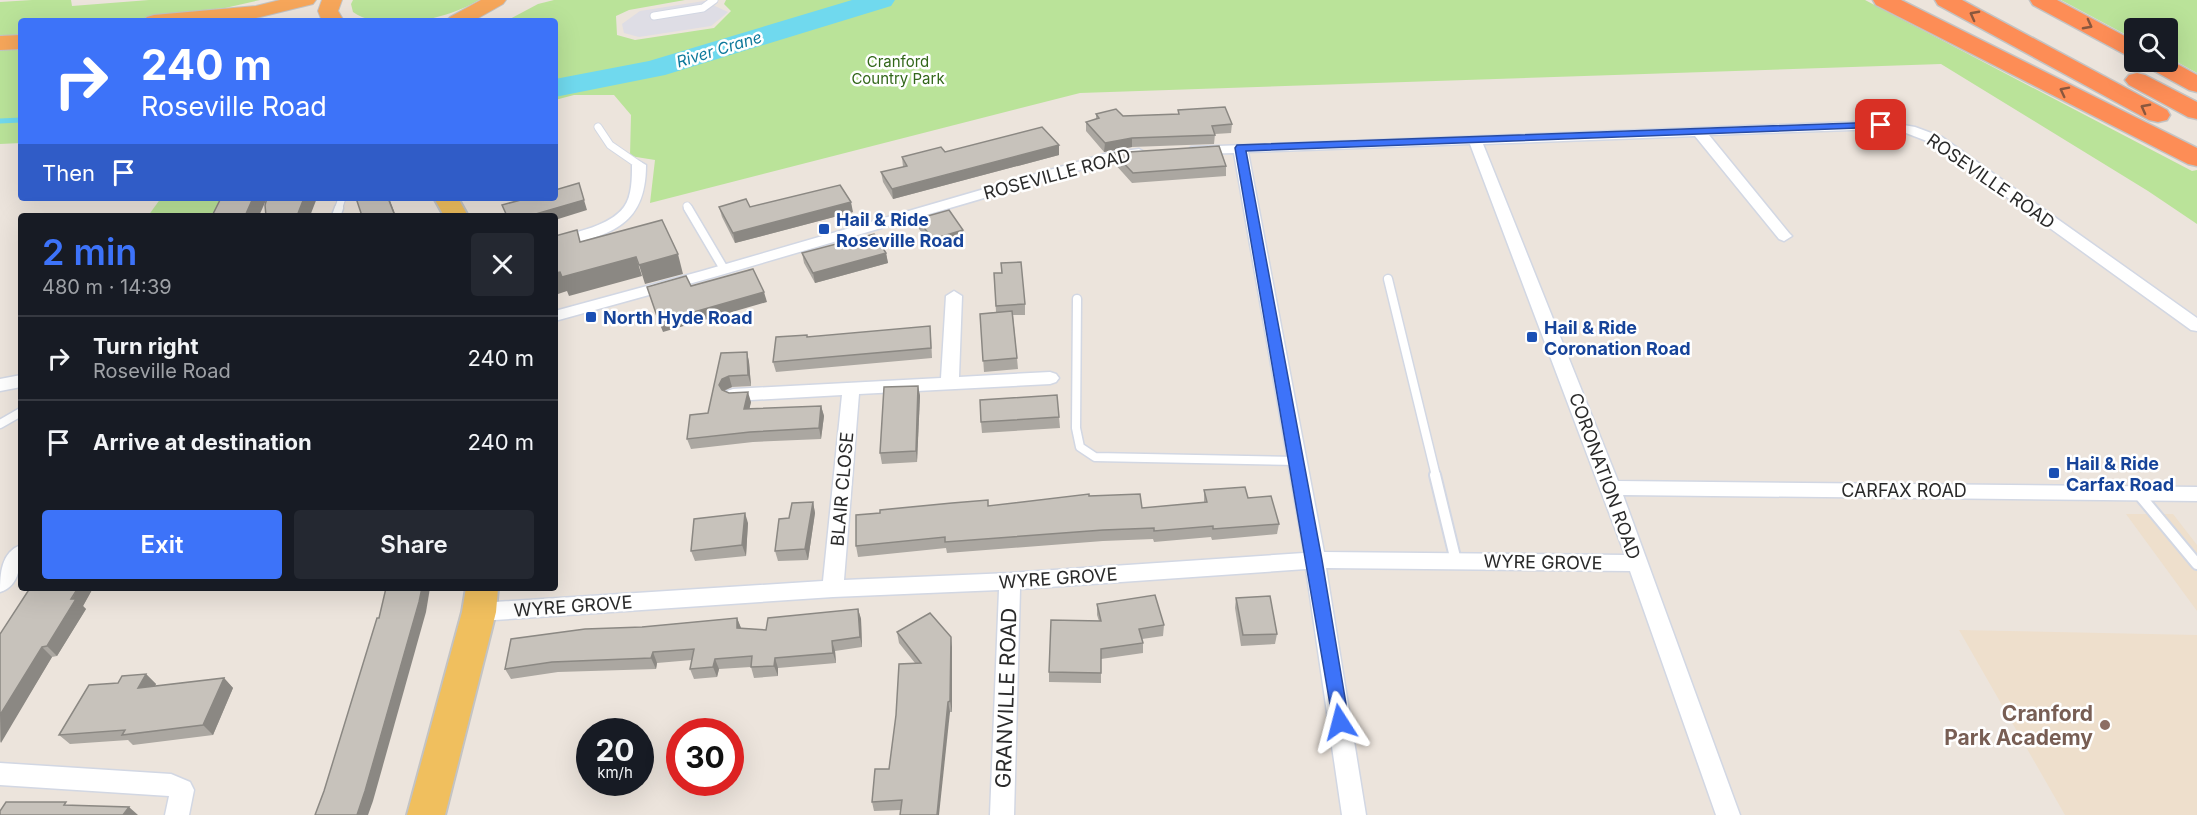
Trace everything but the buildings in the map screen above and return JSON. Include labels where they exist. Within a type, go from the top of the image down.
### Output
[{"type":"highway","points":[[189,18],[256,12],[306,0]]},
{"type":"highway","points":[[332,0],[328,11],[332,18]]},
{"type":"highway","points":[[1884,0],[2197,158]]},
{"type":"highway","points":[[1946,0],[2197,135]]},
{"type":"highway","points":[[1984,0],[2197,112]]},
{"type":"highway","points":[[2041,0],[2124,46]]},
{"type":"highway","points":[[466,18],[498,2]]},
{"type":"highway","points":[[0,33],[18,31]]},
{"type":"highway","points":[[0,43],[18,42]]},
{"type":"highway","points":[[2173,72],[2197,85]]},
{"type":"main road","points":[[426,815],[481,600]]},
{"type":"street","name":"ROSEVILLE ROAD","points":[[1186,150],[1881,125],[1922,132],[1937,140],[2197,326]]},
{"type":"street","points":[[1699,132],[1784,236]]},
{"type":"street","name":"CORONATION ROAD","points":[[1475,140],[1611,488],[1728,815]]},
{"type":"street","points":[[1240,148],[1315,560],[1354,815]]},
{"type":"street","name":"ROSEVILLE ROAD","points":[[558,315],[724,270],[1113,156],[1153,152]]},
{"type":"street","points":[[558,242],[600,229],[628,212],[639,184],[639,165]]},
{"type":"street","points":[[950,383],[954,296]]},
{"type":"street","points":[[733,395],[1050,378]]},
{"type":"street","points":[[0,385],[18,382]]},
{"type":"street","name":"BLAIR CLOSE","points":[[833,589],[852,389]]},
{"type":"street","name":"CARFAX ROAD","points":[[1611,488],[2197,494]]},
{"type":"street","points":[[0,584],[18,558]]},
{"type":"street","name":"WYRE GROVE","points":[[481,600],[1010,581],[1315,560],[1637,563]]},
{"type":"street","name":"GRANVILLE ROAD","points":[[1002,815],[1010,581]]},
{"type":"street","points":[[0,774],[171,784],[182,790],[177,815]]},
{"type":"lane","points":[[654,16],[703,8],[714,0]]},
{"type":"lane","points":[[598,127],[602,138],[611,148],[639,165]]},
{"type":"lane","points":[[687,206],[724,270]]},
{"type":"lane","points":[[1388,279],[1456,561]]},
{"type":"lane","points":[[1077,299],[1076,428],[1080,447],[1095,457],[1297,461]]},
{"type":"lane","points":[[0,424],[18,414]]},
{"type":"lane","points":[[2137,492],[2197,564]]},
{"type":"shaded area","points":[[704,1],[728,12],[711,26],[639,37],[624,33],[622,24],[640,11]]},
{"type":"shaded area","points":[[2126,514],[2173,514],[2197,545],[2197,611]]},
{"type":"shaded area","name":"Cranford Park Academy","points":[[1959,630],[2197,635],[2197,815],[2065,815]]},
{"type":"green space","points":[[71,0],[72,6],[149,0],[260,0],[225,8],[178,13],[173,18],[18,18],[18,143],[0,144],[0,2]]},
{"type":"green space","points":[[353,0],[479,0],[434,18],[364,18],[353,12],[351,4]]},
{"type":"green space","points":[[554,0],[685,0],[629,10],[616,16],[617,35],[635,40],[714,28],[731,11],[724,4],[726,0],[864,0],[660,60],[558,80],[558,18],[512,18],[538,4]]},
{"type":"green space","name":"Cranford Country Park","points":[[892,0],[1865,0],[2192,171],[2197,170],[2197,224],[2148,191],[1941,64],[1080,93],[650,203],[655,160],[630,156],[631,115],[614,95],[574,95],[558,99],[558,92],[666,68]]},
{"type":"green space","points":[[2061,0],[2197,0],[2197,73],[2178,63],[2178,18],[2124,18],[2124,34]]},
{"type":"green space","points":[[159,201],[222,201],[216,213],[150,213]]},
{"type":"water","points":[[624,68],[630,78],[558,92],[558,80]]},
{"type":"waterway","name":"River Crane","points":[[558,87],[654,69],[881,0]]},
{"type":"waterway","points":[[0,121],[18,120]]},
{"type":"place","name":"Hail & Ride Roseville Road","points":[[824,229]]},
{"type":"place","name":"North Hyde Road","points":[[591,317]]},
{"type":"place","name":"Hail & Ride Coronation Road","points":[[1532,337]]},
{"type":"place","name":"Hail & Ride Carfax Road","points":[[2054,473]]},
{"type":"place","name":"Cranford Park Academy","points":[[2105,725]]},
{"type":"route","points":[[1340,722],[1315,560],[1240,148],[1881,125]]}]
